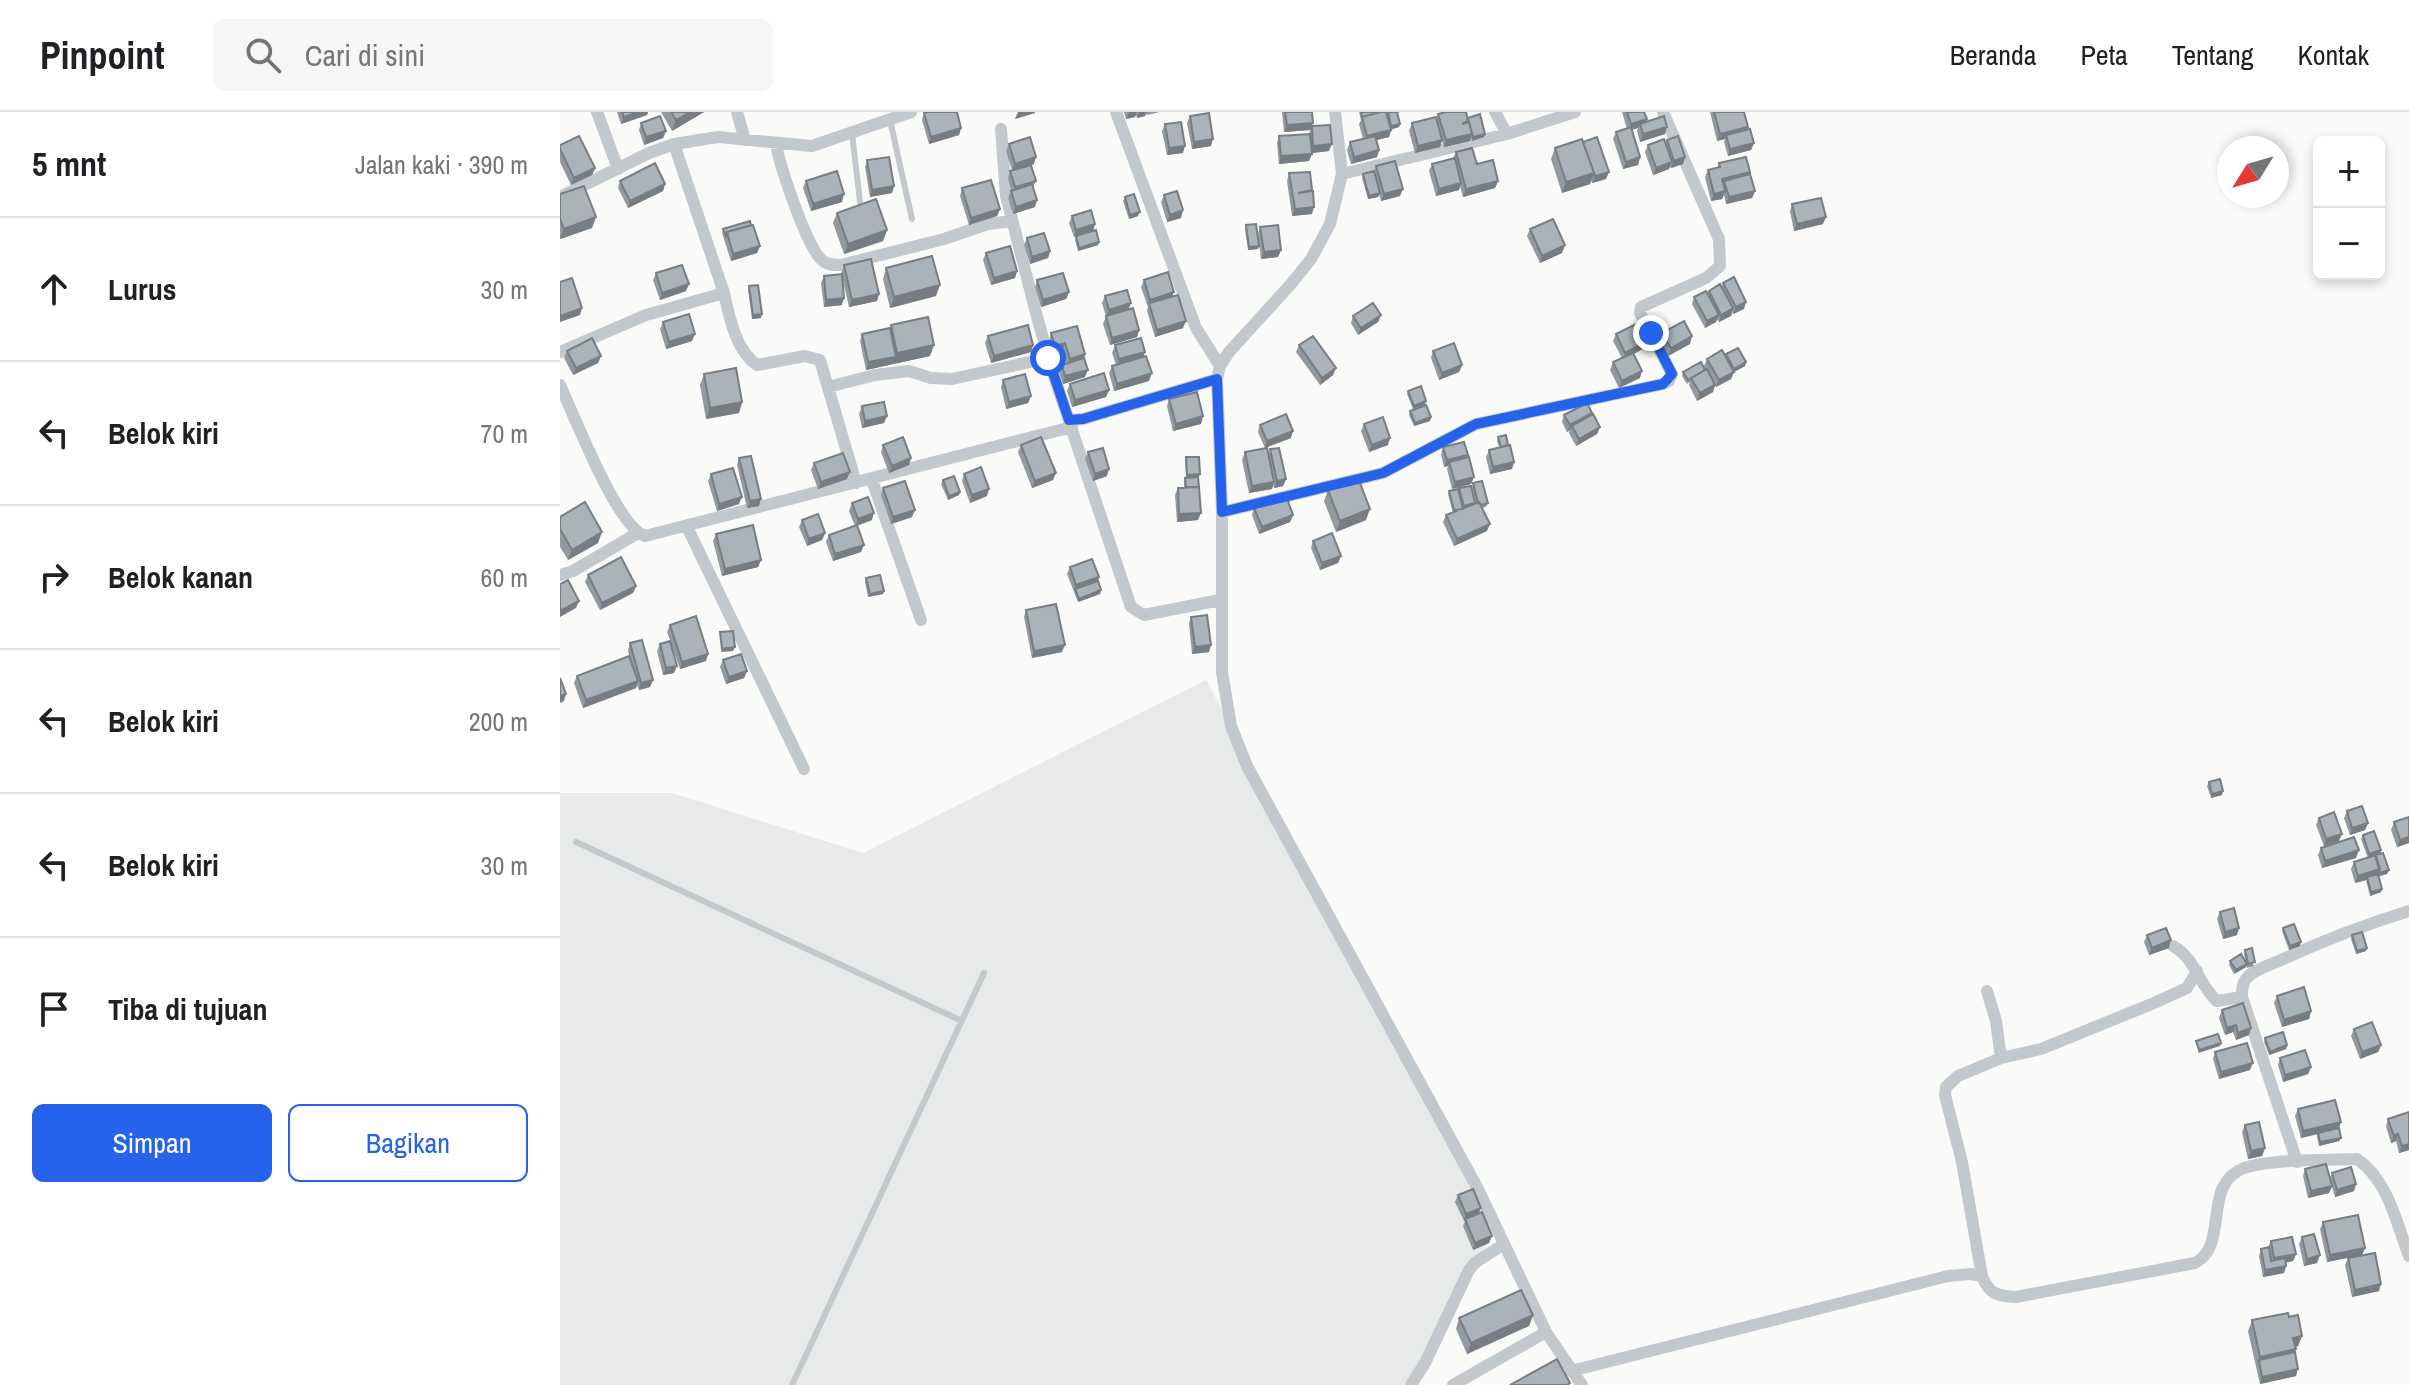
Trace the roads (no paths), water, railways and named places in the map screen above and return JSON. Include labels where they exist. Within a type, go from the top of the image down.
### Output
[{"type":"street","points":[[597,112],[618,169]]},
{"type":"street","points":[[737,112],[745,140]]},
{"type":"street","points":[[560,197],[674,144],[718,137],[812,146],[911,112]]},
{"type":"street","points":[[1116,112],[1196,328],[1219,372],[1222,672],[1231,726],[1247,766],[1478,1189],[1546,1332],[1582,1385]]},
{"type":"street","points":[[560,385],[613,499],[627,522],[638,533],[648,536],[872,480],[1098,415],[1219,372],[1229,352],[1311,259],[1330,224],[1342,174],[1335,112]]},
{"type":"street","points":[[1495,112],[1507,134]]},
{"type":"street","points":[[1342,174],[1507,134],[1575,112]]},
{"type":"street","points":[[1222,512],[1383,473],[1476,424],[1669,381],[1672,374],[1640,313],[1641,307],[1706,278],[1720,266],[1722,253],[1719,239],[1663,112]]},
{"type":"street","points":[[1001,129],[1006,196],[1048,358],[1131,607],[1144,615],[1220,600]]},
{"type":"street","points":[[674,144],[724,293],[729,318],[753,363],[762,365],[805,356],[816,357],[822,363],[856,483]]},
{"type":"street","points":[[776,144],[812,248],[824,262],[831,265],[944,239],[988,224],[1012,221]]},
{"type":"street","points":[[560,352],[646,315],[724,293]]},
{"type":"street","points":[[828,387],[909,371],[931,378],[952,379],[1048,358]]},
{"type":"street","points":[[872,480],[921,620]]},
{"type":"street","points":[[687,527],[804,769]]},
{"type":"street","points":[[560,575],[573,571],[638,533]]},
{"type":"street","points":[[2297,1162],[2242,997],[2243,984],[2246,978],[2260,969],[2356,927],[2409,911]]},
{"type":"street","points":[[2173,946],[2190,958],[2210,995],[2217,1001],[2242,997]]},
{"type":"street","points":[[2197,971],[2187,988],[2166,998],[2054,1045],[2001,1058],[1958,1076],[1946,1087],[1945,1095],[1962,1162],[1982,1276],[1987,1287],[1997,1296],[2016,1297],[2195,1263],[2204,1259],[2210,1250],[2220,1191],[2226,1180],[2244,1168],[2297,1162],[2357,1159],[2369,1167],[2379,1179],[2409,1256]]},
{"type":"street","points":[[1987,991],[1996,1021],[2001,1058]]},
{"type":"street","points":[[1411,1385],[1425,1363],[1469,1270],[1504,1244]]},
{"type":"street","points":[[1571,1371],[1948,1276],[1982,1276]]},
{"type":"street","points":[[1453,1385],[1546,1332]]},
{"type":"lane","points":[[890,120],[912,219]]},
{"type":"lane","points":[[852,133],[860,202]]},
{"type":"lane","points":[[576,842],[962,1021]]},
{"type":"lane","points":[[792,1385],[984,973]]}]
